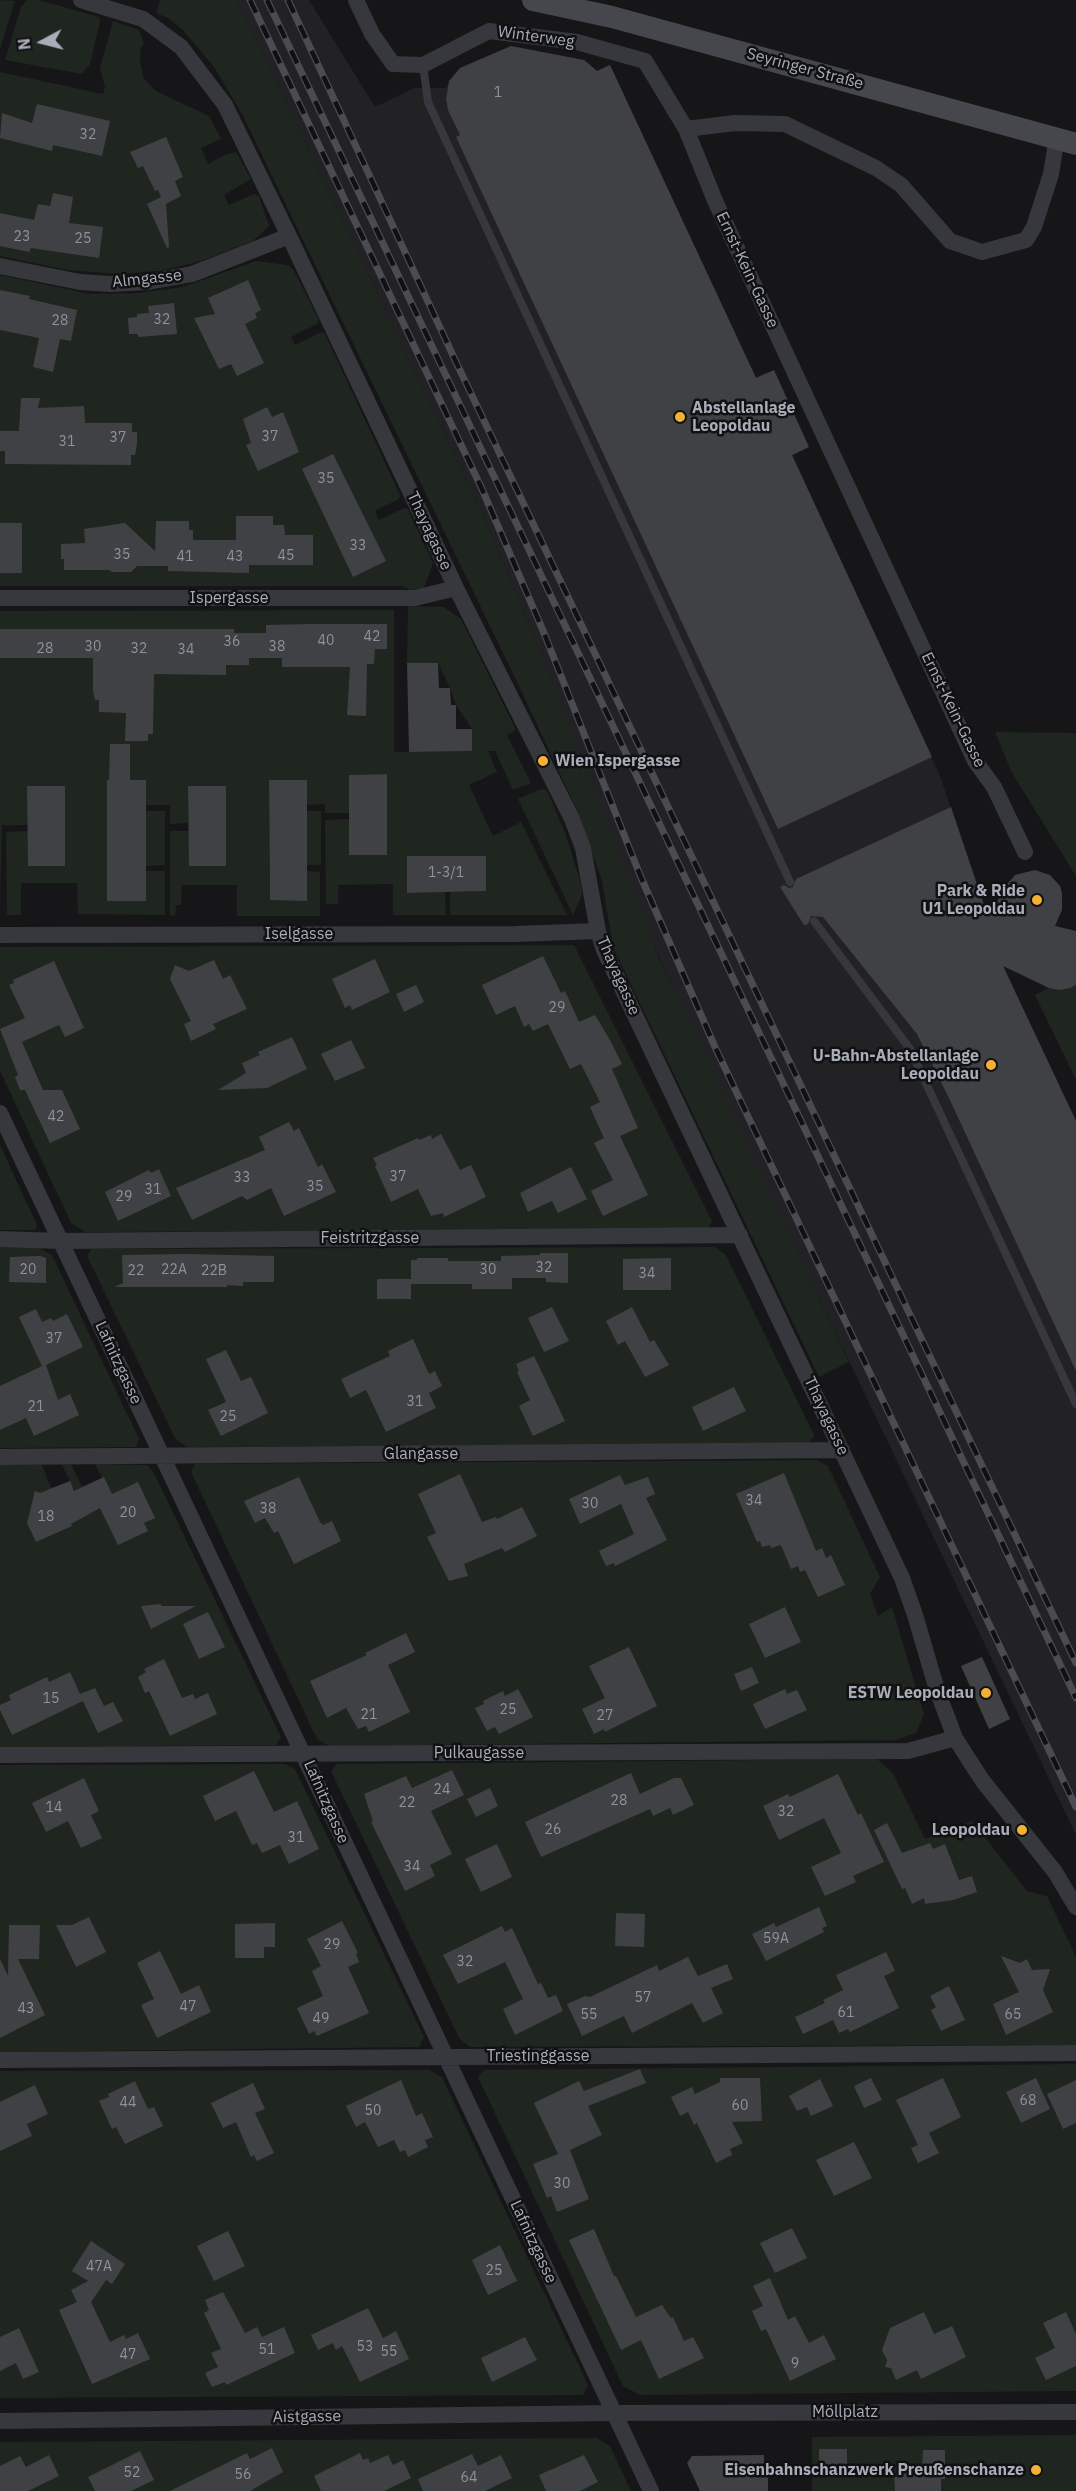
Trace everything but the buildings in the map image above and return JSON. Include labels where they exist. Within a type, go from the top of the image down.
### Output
[{"type":"main road","name":"Seyringer Straße","points":[[533,0],[623,20],[1067,141]]},
{"type":"street","name":"Thayagasse","points":[[81,0],[143,19],[181,47],[225,105],[290,236],[456,588],[572,819],[583,848],[598,931],[604,950],[902,1578],[943,1707],[956,1738],[982,1780],[1055,1872],[1076,1907]]},
{"type":"street","name":"Winterweg","points":[[356,0],[372,34],[393,64],[423,65],[489,30],[578,42],[645,61],[686,129]]},
{"type":"street","points":[[686,129],[735,123],[785,124],[876,168],[901,185],[950,241],[982,252],[1026,240],[1034,227],[1051,174],[1067,141]]},
{"type":"street","name":"Ernst-Kein-Gasse","points":[[686,129],[716,203],[975,761],[994,787],[1025,852]]},
{"type":"street","name":"Almgasse","points":[[0,266],[80,282],[110,284],[148,282],[192,274],[290,236]]},
{"type":"street","name":"Ispergasse","points":[[0,598],[415,598],[456,588]]},
{"type":"street","name":"Iselgasse","points":[[0,935],[503,934],[598,931]]},
{"type":"street","name":"Lafnitzgasse","points":[[0,1113],[651,2491]]},
{"type":"street","name":"Feistritzgasse","points":[[0,1239],[60,1241],[740,1235]]},
{"type":"street","name":"Glangasse","points":[[0,1457],[842,1450]]},
{"type":"street","name":"Pulkaugasse","points":[[0,1755],[908,1751],[956,1738]]},
{"type":"street","name":"Triestinggasse","points":[[0,2060],[1076,2053]]},
{"type":"street","name":"Möllplatz","points":[[614,2413],[1076,2412]]},
{"type":"street","name":"Aistgasse","points":[[0,2421],[614,2413]]},
{"type":"lane","points":[[423,65],[428,102],[790,882]]},
{"type":"lane","points":[[814,921],[910,1049],[1076,1404]]},
{"type":"shaded area","points":[[0,0],[15,1],[0,49]]},
{"type":"shaded area","points":[[27,0],[39,0],[99,17],[100,22],[90,64],[82,74],[5,60],[21,7]]},
{"type":"shaded area","points":[[160,0],[237,0],[483,515],[535,638],[660,961],[849,1362],[819,1377],[613,947],[602,881],[579,815],[519,686],[242,114],[214,67],[182,29],[168,18],[156,13]]},
{"type":"shaded area","points":[[237,0],[309,0],[375,107],[414,88],[446,88],[460,68],[511,46],[584,60],[595,72],[610,65],[756,377],[774,370],[809,447],[792,456],[940,776],[1007,974],[1076,1121],[1076,1835],[691,1031],[635,901],[535,638],[483,515]]},
{"type":"shaded area","points":[[113,21],[139,30],[144,43],[141,47],[140,62],[144,79],[156,91],[209,116],[221,139],[201,148],[208,164],[236,152],[251,179],[224,195],[229,205],[254,194],[259,196],[269,226],[253,241],[201,261],[160,271],[118,274],[67,270],[0,256],[0,72],[103,94],[105,87],[100,68]]},
{"type":"shaded area","points":[[256,261],[287,265],[293,269],[319,320],[317,324],[291,337],[295,345],[321,332],[325,334],[400,495],[399,499],[375,511],[379,520],[404,508],[408,509],[433,563],[424,588],[411,590],[401,586],[0,586],[0,275],[90,294],[137,293],[183,287]]},
{"type":"shaded area","points":[[408,606],[444,607],[461,619],[516,730],[507,735],[531,783],[513,790],[495,751],[488,751],[497,772],[469,785],[493,836],[521,822],[567,915],[450,915],[450,892],[486,891],[486,856],[407,856],[407,893],[445,892],[446,915],[393,915],[393,884],[338,885],[338,904],[326,904],[325,820],[349,819],[386,774],[349,775],[349,813],[325,813],[325,804],[307,805],[269,781],[270,900],[307,900],[307,871],[320,872],[320,916],[237,916],[237,885],[182,885],[181,905],[176,905],[175,916],[170,915],[170,831],[189,831],[189,866],[226,866],[226,786],[188,786],[188,823],[170,824],[170,805],[146,805],[146,781],[107,780],[107,900],[146,901],[146,871],[165,871],[165,915],[78,914],[77,883],[21,883],[21,915],[7,915],[6,832],[28,831],[28,866],[65,866],[65,787],[28,825],[2,825],[0,903],[0,611],[394,610],[394,752],[472,751],[472,729],[456,705],[438,663],[407,663]]},
{"type":"shaded area","points":[[995,732],[1076,733],[1076,876],[1012,773]]},
{"type":"shaded area","points":[[544,789],[548,793],[566,835],[581,884],[582,895],[573,915],[518,799]]},
{"type":"shaded area","points":[[146,811],[165,811],[165,865],[146,866]]},
{"type":"shaded area","points":[[307,811],[321,811],[321,865],[307,865]]},
{"type":"shaded area","points":[[574,945],[712,1221],[708,1229],[85,1232],[71,1223],[0,1071],[0,947]]},
{"type":"shaded area","points":[[1076,985],[1076,1080],[1035,995],[1049,988],[1059,990]]},
{"type":"shaded area","points":[[0,1145],[37,1225],[35,1230],[0,1230]]},
{"type":"shaded area","points":[[0,1246],[39,1248],[52,1255],[139,1439],[136,1447],[0,1448]]},
{"type":"shaded area","points":[[715,1247],[726,1255],[814,1435],[809,1444],[188,1447],[176,1440],[87,1256],[91,1249]]},
{"type":"shaded area","points":[[817,1460],[828,1466],[880,1577],[870,1594],[878,1616],[892,1607],[924,1714],[916,1733],[896,1740],[330,1746],[317,1739],[191,1472],[195,1464]]},
{"type":"shaded area","points":[[71,1464],[82,1487],[102,1478],[95,1464],[147,1465],[154,1473],[281,1737],[276,1745],[0,1747],[0,1465],[42,1465],[51,1488],[70,1481],[62,1465]]},
{"type":"shaded area","points":[[877,1759],[893,1773],[925,1839],[972,1821],[1027,1891],[1047,1896],[1076,1957],[1076,2045],[470,2047],[459,2038],[331,1771],[337,1764]]},
{"type":"shaded area","points":[[285,1764],[295,1769],[424,2037],[419,2047],[0,2052],[0,1765]]},
{"type":"shaded area","points":[[1076,2064],[1076,2391],[640,2395],[623,2386],[478,2077],[484,2070]]},
{"type":"shaded area","points":[[429,2070],[442,2077],[588,2385],[583,2395],[0,2398],[0,2071]]},
{"type":"shaded area","points":[[1076,2435],[1076,2491],[812,2491],[812,2437]]},
{"type":"shaded area","points":[[597,2438],[610,2446],[631,2491],[0,2491],[0,2442]]},
{"type":"railway","points":[[250,0],[482,489],[544,633],[640,875],[715,1047],[1076,1807]]},
{"type":"railway","points":[[267,0],[1076,1698]]},
{"type":"railway","points":[[288,0],[456,362],[1076,1663]]},
{"type":"place","name":"Abstellanlage Leopoldau","points":[[680,417]]},
{"type":"place","name":"Wien Ispergasse","points":[[543,761]]},
{"type":"place","name":"Park & Ride U1 Leopoldau","points":[[1037,900]]},
{"type":"place","name":"U-Bahn-Abstellanlage Leopoldau","points":[[991,1065]]},
{"type":"place","name":"ESTW Leopoldau","points":[[986,1693]]},
{"type":"place","name":"Leopoldau","points":[[1022,1830]]},
{"type":"place","name":"Eisenbahnschanzwerk Preußenschanze","points":[[1036,2470]]}]
